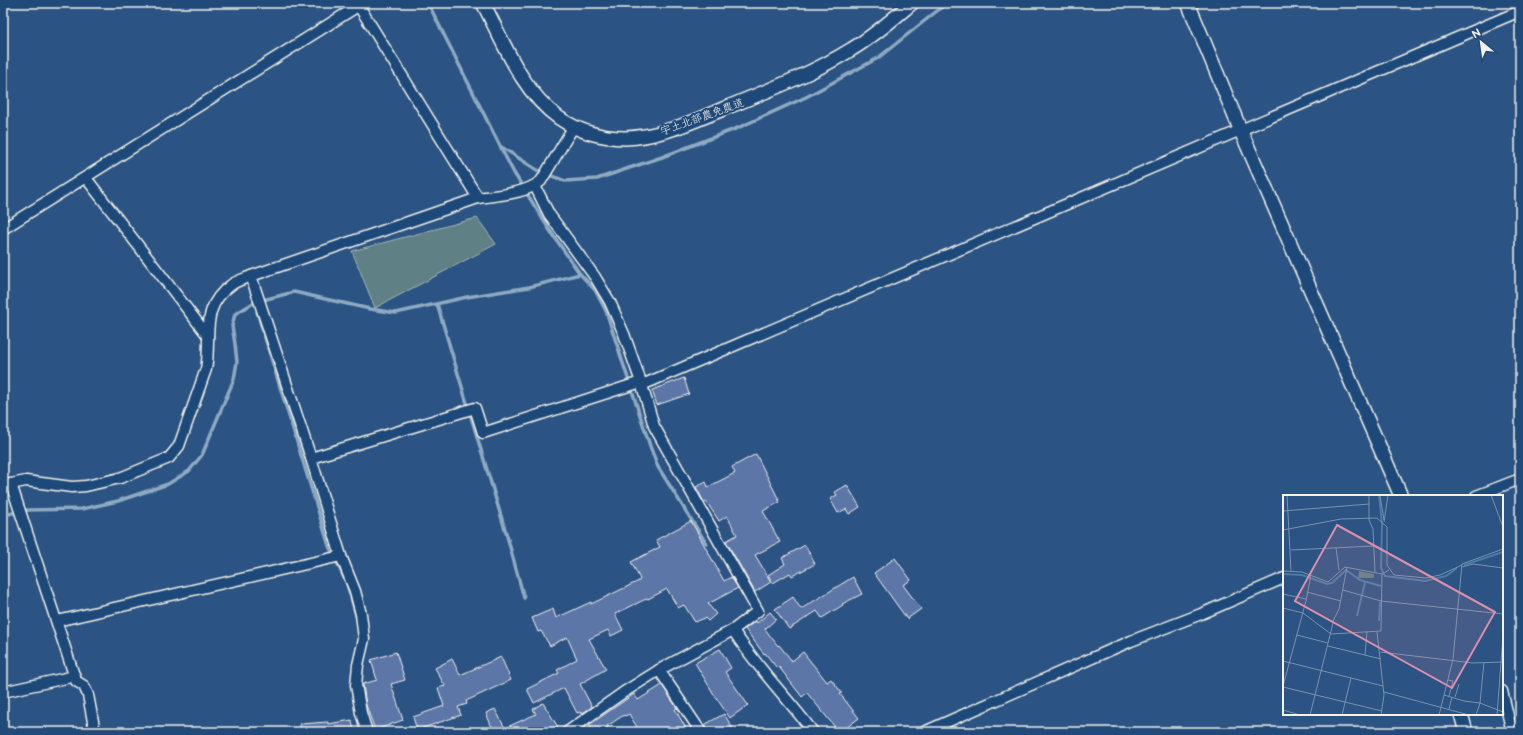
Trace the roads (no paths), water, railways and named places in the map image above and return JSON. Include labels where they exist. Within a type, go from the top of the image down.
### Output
[{"type":"street","name":"宇土北部農免農道","points":[[483,3],[519,72],[535,96],[560,118],[574,126],[600,135],[626,138],[664,132],[791,82],[852,49],[912,3]]},
{"type":"street","points":[[1188,3],[1240,129],[1401,495]]},
{"type":"street","points":[[3,229],[86,178],[358,4],[478,198]]},
{"type":"street","points":[[311,458],[475,408],[484,433],[641,384],[1520,11]]},
{"type":"street","points":[[95,732],[84,686],[76,682],[56,621],[7,486],[26,480],[72,487],[86,486],[120,478],[169,458],[179,446],[202,386],[208,358],[208,336],[211,311],[215,301],[231,285],[251,276],[478,198],[514,192],[535,186],[541,181],[574,126]]},
{"type":"street","points":[[86,178],[208,336]]},
{"type":"street","points":[[535,186],[549,214],[595,277],[610,302],[624,334],[654,426],[758,611],[733,630],[659,670],[624,692],[567,732]]},
{"type":"street","points":[[251,276],[311,458],[341,556],[355,591],[361,614],[364,639],[358,666],[356,685],[361,713],[367,732]]},
{"type":"street","points":[[1479,495],[1520,479]]},
{"type":"street","points":[[56,621],[341,556]]},
{"type":"street","points":[[924,732],[1132,641],[1201,614],[1283,578]]},
{"type":"street","points":[[733,630],[745,650],[814,732]]},
{"type":"street","points":[[659,670],[701,732]]},
{"type":"street","points":[[3,692],[75,676]]},
{"type":"street","points":[[1503,695],[1512,732]]},
{"type":"street","points":[[1461,715],[1466,732]]},
{"type":"waterway","points":[[428,3],[500,146],[537,170],[565,181],[597,179],[662,157],[740,127],[806,97],[878,58],[947,3]]},
{"type":"waterway","points":[[501,148],[514,173],[549,229],[580,274],[595,290],[606,311],[658,467],[706,543]]},
{"type":"waterway","points":[[3,515],[28,510],[82,509],[118,501],[168,484],[189,471],[202,455],[234,379],[237,362],[232,326],[235,314],[255,302],[294,292],[370,309],[396,313],[467,297],[529,287],[580,274]]},
{"type":"waterway","points":[[437,304],[507,536],[524,598]]},
{"type":"waterway","points":[[257,312],[329,546],[347,584],[357,619]]}]
